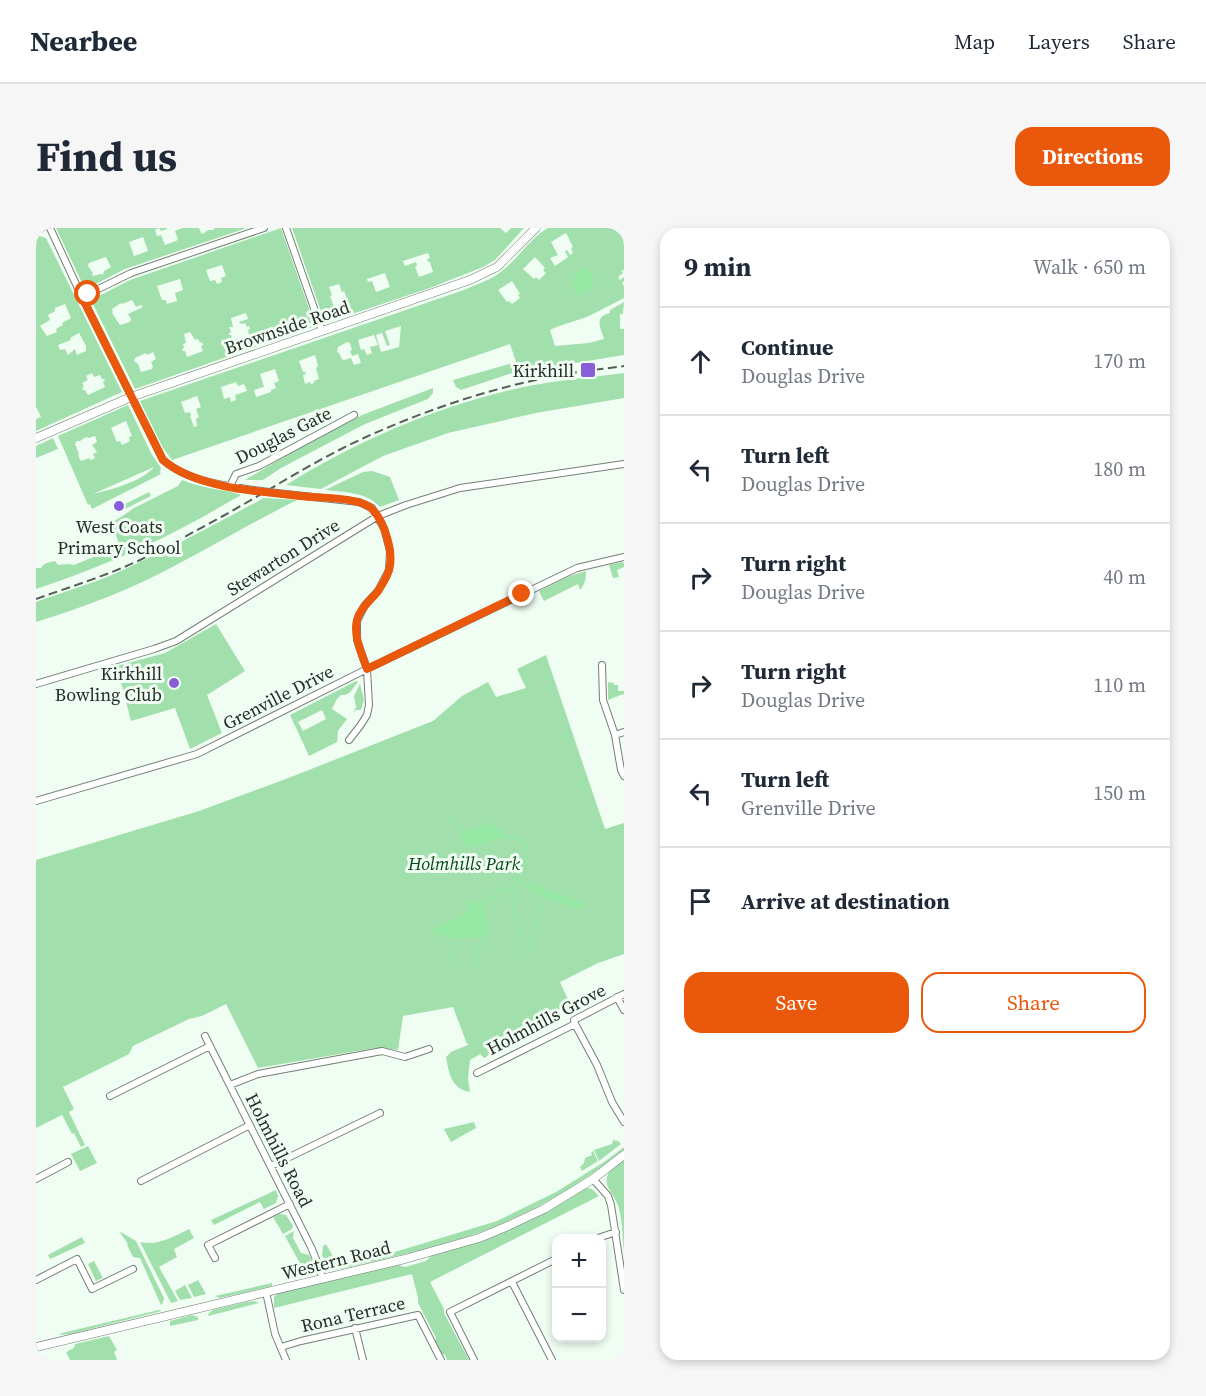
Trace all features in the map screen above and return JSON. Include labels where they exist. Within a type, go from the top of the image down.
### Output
[{"type":"street","points":[[36,231],[42,228]]},
{"type":"street","points":[[50,228],[163,460],[172,468],[200,480],[246,489],[359,502],[372,508],[378,516],[390,551],[389,570],[378,591],[365,605],[357,621],[357,640],[367,669],[369,705],[367,715],[349,740]]},
{"type":"street","points":[[82,297],[132,273],[264,228]]},
{"type":"street","points":[[286,228],[322,331]]},
{"type":"street","name":"Brownside Road","points":[[36,438],[131,397],[470,280],[501,263],[536,228]]},
{"type":"street","name":"Douglas Gate","points":[[230,486],[236,474],[259,466],[354,415]]},
{"type":"street","name":"Stewarton Drive","points":[[36,684],[176,641],[378,516],[460,488],[624,464]]},
{"type":"street","name":"Grenville Drive","points":[[36,801],[198,754],[576,568],[624,557]]},
{"type":"street","points":[[602,665],[603,700],[615,735],[624,776]]},
{"type":"street","points":[[615,735],[624,732]]},
{"type":"street","points":[[617,998],[624,994]]},
{"type":"street","name":"Holmhills Grove","points":[[477,1073],[575,1024],[574,1020],[617,998],[624,1010]]},
{"type":"street","points":[[575,1024],[624,1122]]},
{"type":"street","name":"Holmhills Road","points":[[205,1036],[311,1247],[322,1279]]},
{"type":"street","points":[[110,1096],[210,1046]]},
{"type":"street","points":[[230,1084],[258,1074],[382,1051],[405,1057],[429,1049]]},
{"type":"street","points":[[271,1166],[380,1113]]},
{"type":"street","points":[[141,1181],[250,1125]]},
{"type":"street","name":"Western Road","points":[[36,1347],[405,1259],[479,1238],[544,1209],[593,1179],[624,1155]]},
{"type":"street","points":[[36,1179],[68,1162]]},
{"type":"street","points":[[593,1179],[608,1196],[616,1232],[624,1290]]},
{"type":"street","points":[[215,1258],[208,1245],[290,1204]]},
{"type":"street","points":[[606,1236],[616,1232]]},
{"type":"street","points":[[36,1280],[77,1259],[92,1289],[133,1269]]},
{"type":"street","points":[[474,1360],[450,1312],[552,1261]]},
{"type":"street","points":[[512,1282],[552,1360]]},
{"type":"street","points":[[266,1292],[275,1334],[286,1360]]},
{"type":"street","name":"Rona Terrace","points":[[281,1347],[418,1315],[441,1360]]},
{"type":"street","points":[[355,1328],[363,1360]]},
{"type":"green space","points":[[56,228],[159,228],[155,230],[157,236],[161,235],[165,245],[178,240],[175,231],[182,228],[199,228],[203,234],[215,228],[247,228],[125,269],[88,288],[84,287]],"holes":[[[143,237],[148,251],[134,256],[129,242]],[[106,257],[111,267],[104,271],[103,275],[93,276],[88,266],[89,263]]]},
{"type":"green space","points":[[281,228],[315,326],[135,389],[92,302],[93,299],[130,280]],"holes":[[[222,265],[226,276],[221,278],[222,282],[217,284],[215,280],[210,281],[206,270]],[[180,279],[183,290],[175,293],[177,301],[167,304],[166,300],[162,300],[157,286]],[[132,300],[136,307],[141,305],[143,307],[128,314],[130,322],[120,325],[112,309]],[[246,313],[248,319],[239,322],[249,326],[249,335],[246,338],[233,340],[229,335],[231,332],[229,327],[233,327],[231,318]],[[190,332],[195,340],[202,342],[203,351],[187,357],[182,349],[183,344],[186,343],[184,334]],[[153,352],[156,359],[151,362],[152,369],[141,372],[134,361],[135,358],[146,353],[147,355]]]},
{"type":"green space","points":[[292,228],[500,228],[506,233],[511,228],[524,228],[495,260],[483,267],[430,288],[325,323]],"holes":[[[428,253],[430,258],[427,259],[433,272],[419,277],[415,267],[416,262],[405,266],[403,261]],[[385,273],[390,287],[376,292],[372,281],[368,282],[367,279]],[[339,284],[348,302],[334,307],[329,287]]]},
{"type":"green space","points":[[548,228],[624,229],[624,270],[618,277],[620,280],[624,277],[622,283],[624,298],[588,316],[550,330],[555,346],[589,343],[604,339],[600,327],[601,317],[624,302],[623,314],[620,314],[620,329],[624,329],[624,355],[509,374],[461,390],[456,387],[453,380],[516,362],[510,344],[172,460],[163,448],[140,401],[464,290],[502,271],[541,232]],"holes":[[[566,233],[573,247],[571,248],[573,253],[570,255],[567,250],[565,251],[568,257],[555,266],[550,258],[558,255],[551,242]],[[535,257],[545,268],[543,270],[546,273],[539,280],[536,277],[534,279],[523,269]],[[512,281],[520,298],[512,304],[507,302],[498,290]],[[401,326],[399,347],[381,352],[376,335],[382,333],[387,346],[390,345],[385,331]],[[374,335],[378,345],[370,347],[372,353],[367,355],[364,349],[361,350],[358,340]],[[347,342],[350,343],[352,356],[358,354],[361,363],[354,365],[351,358],[344,360],[337,352],[338,347]],[[315,355],[319,379],[314,383],[305,384],[303,375],[306,374],[299,361]],[[275,369],[279,381],[274,383],[276,388],[256,397],[254,390],[264,387],[260,374]],[[236,382],[238,386],[244,384],[247,391],[235,395],[236,400],[231,402],[230,397],[224,399],[221,387]],[[197,396],[201,407],[196,409],[199,417],[196,419],[197,426],[194,427],[190,412],[185,413],[181,402]]]},
{"type":"green space","points":[[40,236],[46,238],[122,392],[36,431],[36,419],[41,417],[36,407],[36,238]],"holes":[[[65,304],[71,318],[62,323],[63,325],[56,329],[57,332],[47,336],[40,326],[50,320],[48,315],[55,311],[55,308]],[[79,333],[86,346],[86,351],[77,355],[75,349],[68,355],[65,349],[60,350],[58,345],[71,340],[70,338]],[[92,373],[94,377],[100,375],[105,381],[103,382],[105,387],[88,395],[82,388],[84,387],[82,383],[88,380],[86,376]]]},
{"type":"green space","points":[[624,373],[624,398],[536,413],[448,433],[383,456],[321,489],[286,485],[373,438],[434,413],[528,386]]},
{"type":"green space","points":[[433,388],[433,393],[428,399],[365,424],[281,468],[263,480],[245,480],[302,446],[362,415]]},
{"type":"green space","points":[[128,405],[151,453],[161,468],[161,474],[92,509],[90,504],[88,505],[58,436]],"holes":[[[126,421],[132,436],[129,437],[130,441],[122,445],[120,441],[117,442],[111,428]],[[95,436],[97,442],[92,445],[97,452],[93,454],[95,458],[81,461],[75,444],[86,437]],[[154,467],[134,481],[93,494]]]},
{"type":"green space","points":[[53,438],[58,449],[36,458],[36,446]]},
{"type":"green space","points":[[372,471],[390,477],[399,500],[380,507],[362,496],[325,490],[363,472]]},
{"type":"green space","points":[[182,480],[241,495],[181,529],[141,548],[36,589],[36,568],[55,561],[58,565],[74,565],[120,546],[111,523],[134,508],[178,486]]},
{"type":"green space","points":[[149,492],[151,496],[121,511],[119,507]]},
{"type":"green space","points":[[264,498],[297,500],[125,590],[36,622],[36,602],[123,570]]},
{"type":"green space","points":[[622,562],[624,567],[617,570],[619,577],[613,578],[609,565]]},
{"type":"green space","points":[[586,571],[585,581],[580,590],[578,584],[544,601],[539,591]]},
{"type":"green space","name":"Kirkhill Bowling Club","points":[[216,624],[245,671],[207,695],[222,733],[190,749],[175,708],[131,721],[117,666],[165,653]]},
{"type":"green space","name":"Holmhills Park","points":[[546,655],[605,829],[624,823],[624,954],[598,963],[560,982],[570,1004],[562,1009],[543,1011],[554,1021],[543,1029],[522,1037],[484,1058],[480,1054],[470,1060],[468,1079],[470,1092],[455,1084],[447,1063],[446,1057],[451,1052],[470,1044],[467,1044],[453,1007],[403,1016],[398,1050],[375,1048],[258,1068],[226,1004],[133,1046],[129,1054],[63,1087],[74,1109],[69,1112],[85,1145],[81,1147],[62,1115],[36,1128],[36,860],[199,811],[291,777],[433,721],[462,696],[488,682],[496,697],[526,688],[517,669]]},
{"type":"green space","points":[[358,682],[349,693],[337,699],[332,709],[347,719],[338,731],[337,742],[309,756],[290,715]],"holes":[[[322,710],[326,719],[303,731],[298,722]]]},
{"type":"green space","points":[[608,682],[618,685],[618,691],[624,691],[624,695],[608,700]]},
{"type":"green space","points":[[360,684],[364,700],[361,710],[353,713],[356,707],[354,696]]},
{"type":"green space","points":[[474,1122],[476,1128],[451,1142],[444,1129]]},
{"type":"green space","points":[[613,1140],[621,1144],[599,1161],[594,1150],[612,1144]]},
{"type":"green space","points":[[88,1146],[97,1163],[80,1171],[71,1154]]},
{"type":"green space","points":[[624,1147],[624,1150],[572,1187],[536,1208],[498,1225],[427,1249],[341,1269],[330,1269],[497,1221],[556,1192]]},
{"type":"green space","points":[[593,1151],[598,1161],[582,1171],[580,1167]]},
{"type":"green space","points":[[624,1160],[624,1251],[619,1208],[606,1181],[614,1167]]},
{"type":"green space","points":[[583,1187],[592,1189],[599,1196],[430,1282],[469,1360],[447,1360],[442,1354],[418,1303],[412,1274],[274,1308],[274,1297],[279,1292],[395,1264],[405,1267],[426,1261],[432,1255],[486,1237]]},
{"type":"green space","points":[[276,1190],[278,1196],[276,1203],[264,1209],[260,1202],[214,1225],[211,1220]]},
{"type":"green space","points":[[280,1214],[286,1215],[293,1226],[283,1234],[273,1217]]},
{"type":"green space","points":[[189,1229],[194,1238],[174,1249],[177,1257],[159,1267],[178,1301],[171,1303],[140,1242],[159,1242]]},
{"type":"green space","points":[[119,1231],[136,1241],[164,1298],[161,1305],[140,1258],[133,1257]]},
{"type":"green space","points":[[294,1231],[293,1238],[301,1253],[309,1255],[313,1263],[312,1269],[304,1271],[285,1236]]},
{"type":"green space","points":[[82,1237],[85,1243],[50,1259],[48,1255]]},
{"type":"green space","points":[[326,1244],[337,1264],[327,1265],[322,1255],[323,1246]]},
{"type":"green space","points":[[94,1261],[103,1278],[96,1281],[88,1264]]},
{"type":"green space","points":[[198,1280],[206,1294],[194,1297],[188,1285]]},
{"type":"green space","points":[[272,1283],[272,1286],[220,1298],[215,1296]]},
{"type":"green space","points":[[185,1285],[192,1298],[180,1300],[175,1291]]},
{"type":"green space","points":[[255,1301],[259,1303],[208,1316],[213,1310]]},
{"type":"green space","points":[[162,1311],[59,1335],[62,1333]]},
{"type":"green space","points":[[192,1315],[198,1317],[198,1320],[170,1326],[170,1321]]},
{"type":"green space","points":[[109,1336],[117,1350],[114,1352],[117,1360],[70,1360],[66,1352],[74,1348],[75,1344]]},
{"type":"shaded area","points":[[583,268],[589,271],[594,278],[592,285],[584,294],[578,294],[573,288],[573,283],[575,274]]},
{"type":"shaded area","points":[[491,823],[504,834],[503,836],[469,849],[460,833]]},
{"type":"shaded area","points":[[528,884],[584,903],[584,906],[580,908],[564,905],[526,888]]},
{"type":"shaded area","points":[[470,901],[483,903],[489,933],[485,936],[457,938],[444,937],[431,931],[460,917]]},
{"type":"waterway","points":[[449,820],[465,831]]},
{"type":"waterway","points":[[483,903],[503,890],[514,887],[526,857],[526,846],[516,838],[503,836]]},
{"type":"waterway","points":[[519,879],[526,885]]},
{"type":"waterway","points":[[513,888],[514,913],[523,941],[518,954]]},
{"type":"waterway","points":[[527,952],[545,897]]},
{"type":"waterway","points":[[477,965],[481,936]]},
{"type":"waterway","points":[[448,964],[458,939]]},
{"type":"railway","points":[[36,599],[138,561],[330,455],[413,417],[511,386],[624,366]]},
{"type":"place","name":"Kirkhill","points":[[588,370]]},
{"type":"place","name":"West Coats Primary School","points":[[119,506]]},
{"type":"place","name":"Kirkhill Bowling Club","points":[[174,683]]},
{"type":"route","points":[[88,294],[82,297],[163,460],[172,468],[200,480],[246,489],[359,502],[372,508],[378,516],[390,551],[389,570],[378,591],[365,605],[357,621],[357,640],[367,669],[522,594]]}]
